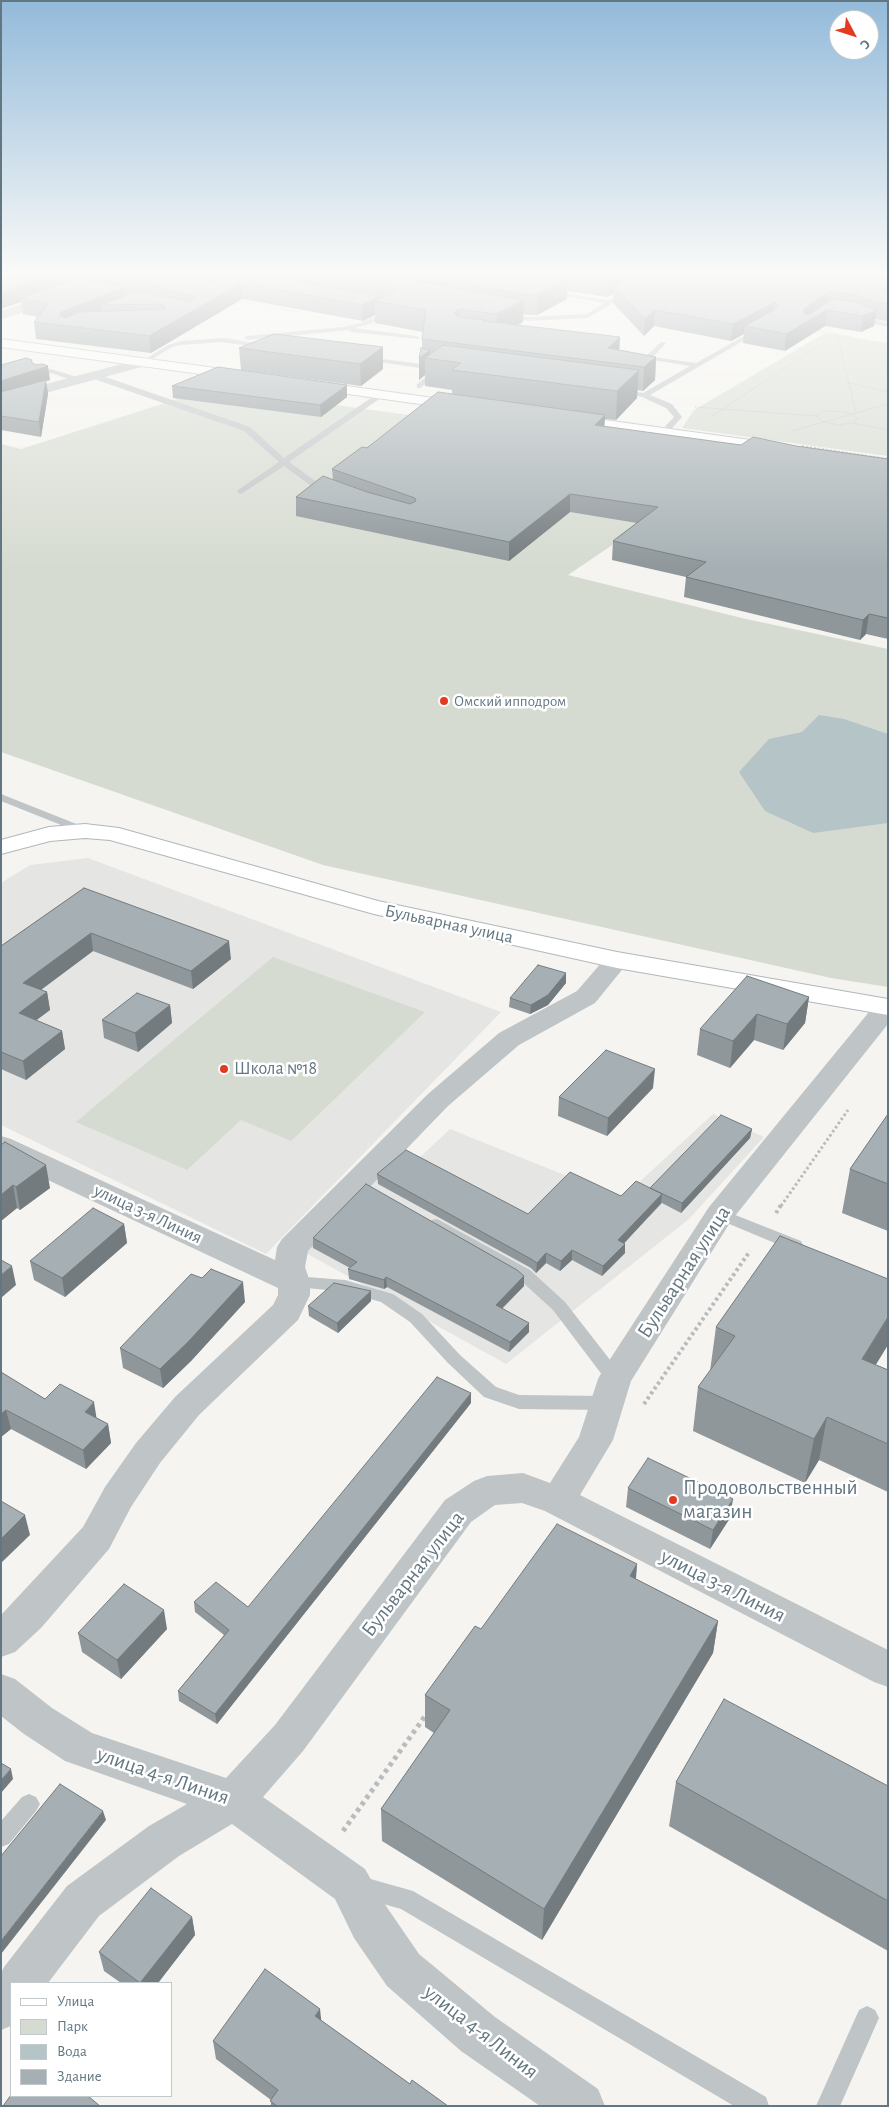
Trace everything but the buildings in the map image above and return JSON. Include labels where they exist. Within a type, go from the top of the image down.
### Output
[{"type":"main road","points":[[216,372],[256,378]]},
{"type":"main road","points":[[295,383],[478,408]]},
{"type":"main road","points":[[556,418],[796,452]]},
{"type":"main road","name":"Бульварная улица","points":[[9,844],[49,834],[111,833],[374,907],[617,960],[887,1007]]},
{"type":"street","points":[[1,401],[107,372]]},
{"type":"street","points":[[1,1640],[26,1616],[96,1538],[118,1497],[148,1453],[187,1406],[286,1312],[294,1295],[294,1282],[289,1267],[293,1247],[368,1186],[438,1100],[509,1039],[586,997],[617,960]]},
{"type":"street","name":"Бульварная улица","points":[[21,1982],[83,1901],[164,1841],[234,1800],[289,1738],[458,1511],[487,1490],[523,1488],[558,1501],[595,1440],[611,1391],[720,1214],[887,1007]]},
{"type":"street","name":"улица 3-я Линия","points":[[1,1146],[294,1282]]},
{"type":"street","name":"улица 3-я Линия","points":[[558,1501],[888,1670]]},
{"type":"street","name":"улица 4-я Линия","points":[[1,1692],[38,1721],[80,1748],[234,1800],[350,1884],[370,1922],[402,1970],[478,2034],[581,2106]]},
{"type":"street","points":[[1,2007],[10,1995]]},
{"type":"lane","points":[[39,375],[47,372]]},
{"type":"lane","points":[[55,372],[77,380]]},
{"type":"lane","points":[[420,386],[437,372]]},
{"type":"lane","points":[[644,395],[683,372]]},
{"type":"lane","points":[[94,376],[247,429],[296,473],[318,487],[336,494]]},
{"type":"lane","points":[[610,390],[644,395],[669,406],[678,417],[663,433]]},
{"type":"lane","points":[[240,492],[381,394]]},
{"type":"lane","points":[[1,797],[85,832]]},
{"type":"lane","points":[[720,1214],[808,1250]]},
{"type":"lane","points":[[294,1282],[345,1286],[387,1298],[416,1318],[454,1359],[490,1392],[519,1402],[611,1391],[559,1306],[524,1274],[420,1215]]},
{"type":"lane","points":[[1,1837],[29,1804]]},
{"type":"lane","points":[[350,1884],[405,1899],[756,2106]]},
{"type":"lane","points":[[828,2106],[867,2018]]},
{"type":"path","points":[[710,418],[779,372]]},
{"type":"path","points":[[846,372],[856,413]]},
{"type":"path","points":[[849,383],[888,392]]},
{"type":"path","points":[[787,432],[888,404]]},
{"type":"path","points":[[721,410],[816,416],[823,422],[852,423],[888,430]]},
{"type":"path","points":[[816,416],[822,412],[829,411],[852,414],[858,419],[852,423]]},
{"type":"shaded area","name":"Школа №18","points":[[88,858],[501,1012],[266,1254],[1,1125],[1,883],[30,865]]},
{"type":"shaded area","points":[[713,1114],[764,1137],[689,1219],[506,1364],[297,1248],[397,1154],[415,1162],[450,1129],[622,1198]]},
{"type":"green space","points":[[758,372],[888,372],[888,456],[682,428],[694,410]]},
{"type":"green space","name":"Омский ипподром","points":[[212,388],[738,460],[568,575],[746,619],[888,649],[888,987],[831,978],[323,865],[1,752],[1,444],[21,449]]},
{"type":"green space","points":[[273,957],[425,1012],[291,1141],[241,1120],[187,1170],[76,1122]]},
{"type":"water","points":[[819,715],[844,719],[888,734],[888,823],[813,833],[765,811],[739,772],[769,739],[802,732]]},
{"type":"place","name":"Омский ипподром","points":[[444,701]]},
{"type":"place","name":"Школа №18","points":[[224,1069]]},
{"type":"place","name":"Продовольственный магазин","points":[[673,1500]]}]
